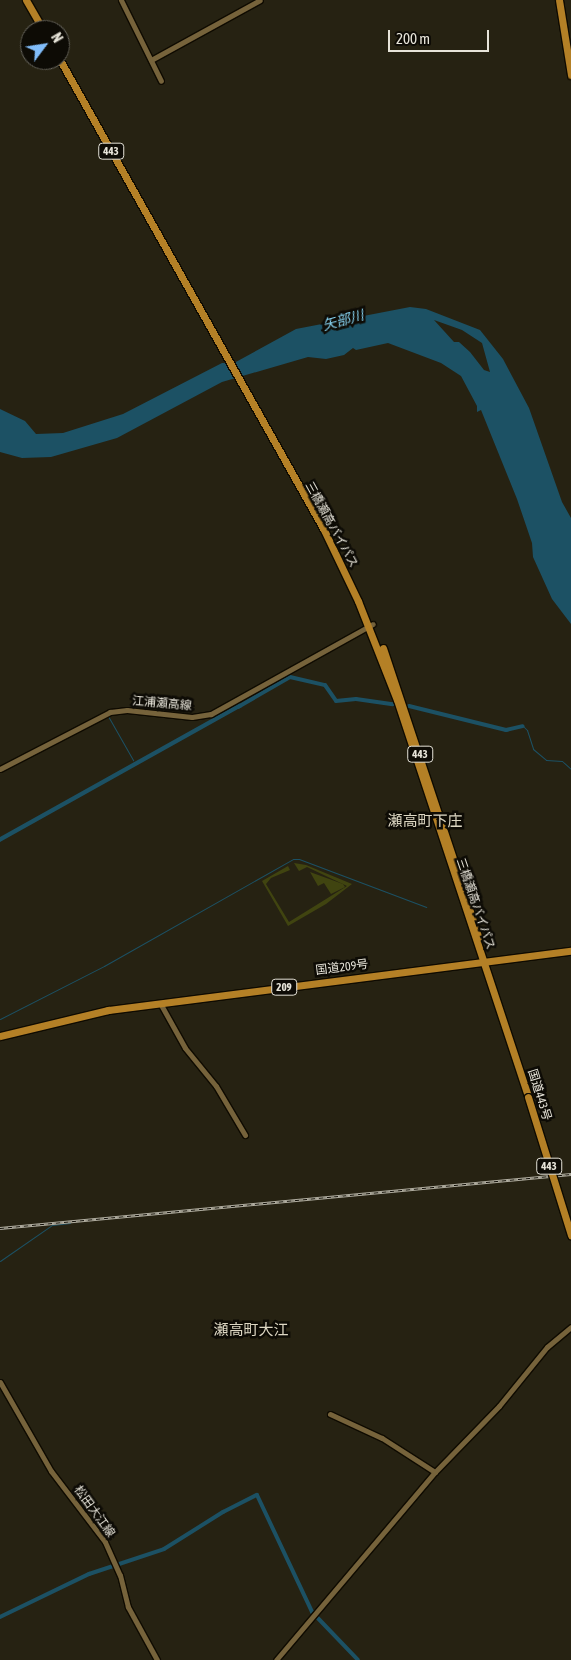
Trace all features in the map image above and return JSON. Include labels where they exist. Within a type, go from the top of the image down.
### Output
[{"type":"highway","points":[[26,0],[37,20]]},
{"type":"highway","points":[[30,0],[41,20]]},
{"type":"highway","points":[[558,0],[571,75]]},
{"type":"highway","name":"三橋瀬高バイパス","points":[[66,70],[298,482],[371,625],[484,961]]},
{"type":"highway","name":"三橋瀬高バイパス","points":[[69,70],[218,340]]},
{"type":"highway","name":"国道209号","points":[[0,1036],[79,1015],[571,951]]},
{"type":"highway","name":"国道443号","points":[[484,961],[571,1235]]},
{"type":"street","points":[[121,0],[160,81]]},
{"type":"street","points":[[151,60],[260,0]]},
{"type":"street","name":"江浦瀬高線","points":[[0,769],[110,712],[127,710],[192,717],[211,714],[371,625]]},
{"type":"street","points":[[160,1003],[185,1048],[213,1082],[245,1135]]},
{"type":"street","points":[[276,1660],[435,1472],[499,1406],[547,1347],[571,1327]]},
{"type":"street","name":"松田大江線","points":[[0,1382],[51,1471],[97,1529],[116,1564],[128,1606],[157,1660]]},
{"type":"street","points":[[330,1414],[382,1438],[435,1472]]},
{"type":"green space","points":[[294,863],[306,865],[352,884],[326,904],[288,926],[262,881],[288,866],[290,870],[271,878],[266,884],[289,922],[347,886],[307,867],[299,871]]},
{"type":"green space","points":[[310,872],[343,884],[345,887],[331,894],[324,883],[318,886]]},
{"type":"water","name":"矢部川","points":[[410,307],[426,309],[480,330],[503,359],[529,408],[562,502],[571,518],[571,624],[552,599],[533,557],[532,543],[517,499],[481,410],[477,412],[477,406],[461,376],[441,363],[388,343],[356,350],[353,348],[344,355],[326,359],[308,357],[222,382],[117,438],[51,457],[22,458],[0,452],[0,409],[25,421],[36,434],[63,433],[123,414],[222,363],[234,363],[296,329]],"holes":[[[434,320],[462,330],[482,343],[490,372],[484,370],[470,352],[459,342],[454,342]]]},
{"type":"water","points":[[240,703],[242,707],[0,842],[0,837]]},
{"type":"waterway","points":[[238,707],[290,677],[325,685],[336,701],[356,699],[393,704]]},
{"type":"waterway","points":[[409,706],[506,730],[523,726]]},
{"type":"waterway","points":[[108,716],[133,760]]},
{"type":"waterway","points":[[523,726],[527,730],[533,749],[546,760],[562,761],[571,769]]},
{"type":"waterway","points":[[0,1019],[104,966],[293,859],[299,859],[426,907]]},
{"type":"waterway","points":[[0,1261],[52,1225],[70,1223]]},
{"type":"waterway","points":[[0,1617],[89,1574],[164,1549],[223,1512],[257,1495],[312,1612],[358,1660]]},
{"type":"railway","points":[[0,1228],[571,1174]]},
{"type":"district","name":"瀬高町下庄","points":[[425,821]]},
{"type":"district","name":"瀬高町大江","points":[[251,1330]]}]
